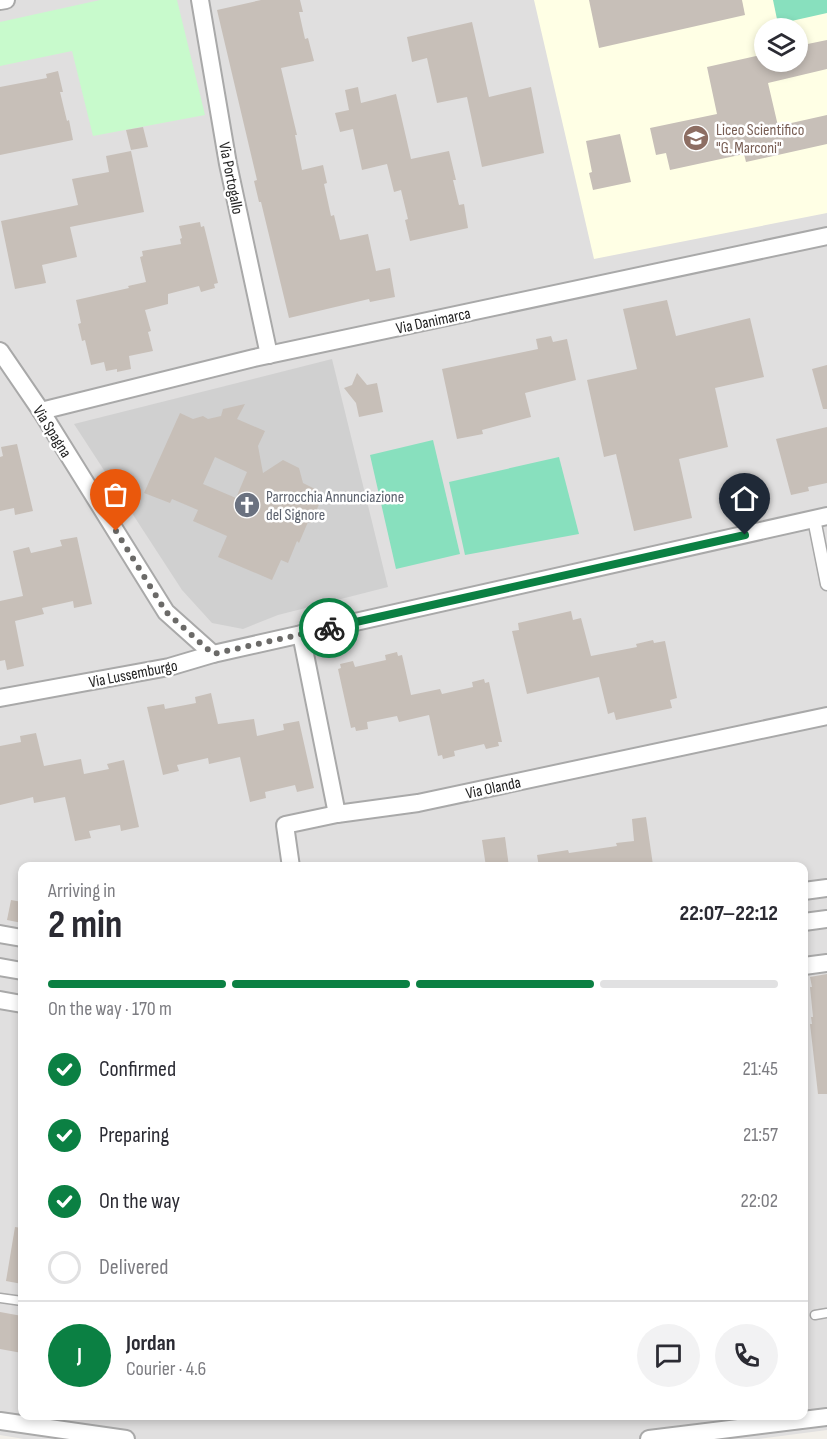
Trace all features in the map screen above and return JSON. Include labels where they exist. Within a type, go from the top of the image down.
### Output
[{"type":"street","points":[[0,1],[6,0]]},
{"type":"street","name":"Via Portogallo","points":[[200,0],[228,164],[269,355]]},
{"type":"street","name":"Via Danimarca","points":[[41,411],[269,355],[827,236]]},
{"type":"street","name":"Via Spagna","points":[[0,351],[41,411],[166,612],[213,654]]},
{"type":"street","points":[[820,518],[827,584]]},
{"type":"street","name":"Via Lussemburgo","points":[[0,698],[169,668],[213,654],[820,518]]},
{"type":"street","points":[[301,634],[337,814]]},
{"type":"street","name":"Via Olanda","points":[[290,862],[285,825],[337,814],[418,803],[827,716]]},
{"type":"street","points":[[808,890],[827,888]]},
{"type":"street","points":[[808,921],[827,919]]},
{"type":"street","points":[[0,934],[18,937]]},
{"type":"street","points":[[808,965],[827,963]]},
{"type":"street","points":[[0,967],[18,970]]},
{"type":"street","points":[[0,1000],[18,1003]]},
{"type":"street","points":[[808,1419],[827,1417]]},
{"type":"street","points":[[649,1439],[803,1420]]},
{"type":"street","points":[[0,1421],[53,1434],[126,1439]]},
{"type":"lane","points":[[0,1298],[18,1300]]},
{"type":"lane","points":[[815,1315],[827,1313]]},
{"type":"shaded area","points":[[0,0],[827,0],[827,1430],[759,1439],[24,1439],[0,1435]]},
{"type":"shaded area","name":"Liceo Scientifico \"G. Marconi\"","points":[[534,0],[827,0],[827,213],[594,259]]},
{"type":"shaded area","name":"Parrocchia Annunciazione del Signore","points":[[332,359],[388,587],[278,615],[243,629],[212,623],[182,590],[74,424]]},
{"type":"green space","points":[[100,0],[177,0],[205,115],[93,136],[72,51],[0,66],[0,22]]},
{"type":"green space","points":[[773,0],[827,0],[827,13],[805,18],[777,18]]},
{"type":"green space","points":[[433,440],[460,554],[396,569],[370,455]]},
{"type":"green space","points":[[559,457],[579,534],[465,555],[449,482]]},
{"type":"building","points":[[261,0],[300,0],[303,12],[299,12],[305,39],[308,38],[314,61],[281,68],[297,135],[295,135],[302,170],[323,165],[327,183],[324,184],[331,216],[334,215],[340,240],[368,234],[376,271],[390,268],[395,297],[370,302],[369,299],[289,318],[254,181],[257,180],[217,10]]},
{"type":"building","points":[[589,0],[742,0],[745,15],[599,48]]},
{"type":"building","points":[[472,22],[489,97],[531,87],[544,153],[482,167],[467,97],[437,103],[427,58],[412,62],[407,37]]},
{"type":"building","points":[[827,40],[827,69],[768,83],[778,126],[827,115],[827,144],[746,162],[744,154],[670,170],[666,153],[656,155],[650,128],[717,114],[707,67],[754,56],[754,72],[808,72],[808,44]]},
{"type":"building","points":[[58,71],[63,92],[60,92],[73,140],[0,155],[0,87],[47,78],[46,74]]},
{"type":"building","points":[[358,87],[361,103],[396,94],[411,159],[449,151],[459,205],[464,204],[468,228],[410,241],[405,220],[408,219],[401,190],[394,192],[387,164],[362,170],[353,129],[340,132],[335,113],[349,110],[345,90]]},
{"type":"building","points":[[143,127],[148,147],[131,150],[126,130]]},
{"type":"building","points":[[620,134],[631,182],[593,190],[586,141]]},
{"type":"building","points":[[131,151],[144,212],[70,227],[77,257],[42,265],[46,283],[15,289],[1,221],[78,205],[72,179],[109,172],[106,156]]},
{"type":"building","points":[[200,222],[201,227],[204,226],[218,283],[214,284],[215,288],[201,292],[199,286],[168,294],[168,304],[145,310],[151,331],[148,332],[153,351],[129,356],[131,369],[117,372],[117,369],[106,371],[104,362],[91,365],[85,340],[82,341],[78,324],[81,323],[76,300],[146,282],[140,257],[143,256],[142,251],[181,244],[179,226]]},
{"type":"building","points":[[667,300],[676,336],[750,318],[764,377],[715,388],[728,447],[679,459],[692,518],[634,531],[616,454],[604,457],[587,380],[637,369],[623,309]]},
{"type":"building","points":[[551,336],[553,342],[567,339],[576,380],[525,393],[531,417],[482,430],[483,434],[457,439],[442,369],[538,349],[536,339]]},
{"type":"building","points":[[827,365],[827,409],[823,409],[812,369]]},
{"type":"building","points":[[357,373],[367,385],[377,383],[383,412],[359,417],[356,403],[344,388],[352,385]]},
{"type":"building","points":[[245,404],[237,419],[265,431],[258,446],[263,473],[283,460],[299,468],[303,483],[321,492],[318,500],[320,502],[311,523],[308,522],[299,543],[297,541],[288,563],[281,560],[272,580],[218,557],[227,536],[193,521],[198,510],[172,499],[170,503],[144,493],[180,413],[193,419],[203,416],[208,419],[221,416],[223,409]],"holes":[[[215,457],[247,472],[236,498],[203,484]]]},
{"type":"building","points":[[827,427],[827,483],[808,487],[809,491],[791,495],[776,439]]},
{"type":"building","points":[[17,444],[33,511],[15,515],[14,508],[0,511],[0,457],[3,456],[1,447]]},
{"type":"building","points":[[77,537],[92,604],[74,608],[73,601],[42,608],[44,614],[15,621],[24,666],[7,670],[5,660],[0,661],[0,601],[23,596],[13,551],[29,547],[31,553],[62,546],[60,540]]},
{"type":"building","points":[[571,611],[573,620],[581,618],[591,656],[637,647],[636,644],[653,640],[654,643],[665,641],[677,698],[670,700],[672,708],[616,720],[614,712],[608,714],[599,677],[527,694],[512,631],[519,630],[518,623]]},
{"type":"building","points":[[397,652],[398,656],[402,655],[411,695],[440,689],[442,694],[473,687],[472,682],[484,679],[485,683],[489,682],[502,742],[498,742],[499,746],[486,749],[484,744],[454,751],[455,756],[443,759],[442,755],[438,756],[429,715],[399,722],[397,716],[367,722],[368,729],[356,731],[355,727],[351,728],[338,669],[341,668],[340,664],[353,661],[355,667],[386,660],[385,655]]},
{"type":"building","points":[[211,693],[218,724],[254,719],[257,736],[284,730],[283,724],[299,721],[314,788],[297,792],[295,785],[265,792],[266,798],[250,802],[240,757],[209,764],[208,758],[177,765],[179,771],[163,775],[147,707],[164,704],[165,709],[196,703],[195,697]]},
{"type":"building","points":[[36,733],[44,766],[81,759],[84,774],[109,769],[107,764],[124,760],[139,827],[121,831],[120,825],[89,831],[91,838],[75,841],[65,797],[34,803],[33,797],[0,805],[0,746],[21,742],[20,736]]},
{"type":"building","points":[[646,817],[653,862],[538,862],[537,855],[568,850],[569,853],[617,846],[616,843],[634,841],[632,819]]},
{"type":"building","points":[[505,837],[508,862],[485,862],[482,840]]},
{"type":"building","points":[[11,900],[18,901],[18,922],[7,920]]},
{"type":"building","points":[[827,974],[827,1094],[818,1094],[810,1024],[812,1024],[811,1017],[813,1017],[810,977]]},
{"type":"building","points":[[15,1227],[18,1227],[18,1283],[6,1281]]},
{"type":"building","points":[[0,1312],[18,1315],[18,1352],[0,1349]]},
{"type":"way so far","points":[[116,531],[166,612],[213,654],[329,628]]},
{"type":"place","name":"Liceo Scientifico \"G. Marconi\"","points":[[696,138]]},
{"type":"place","name":"Parrocchia Annunciazione del Signore","points":[[247,505]]},
{"type":"route","points":[[329,628],[745,535]]}]
